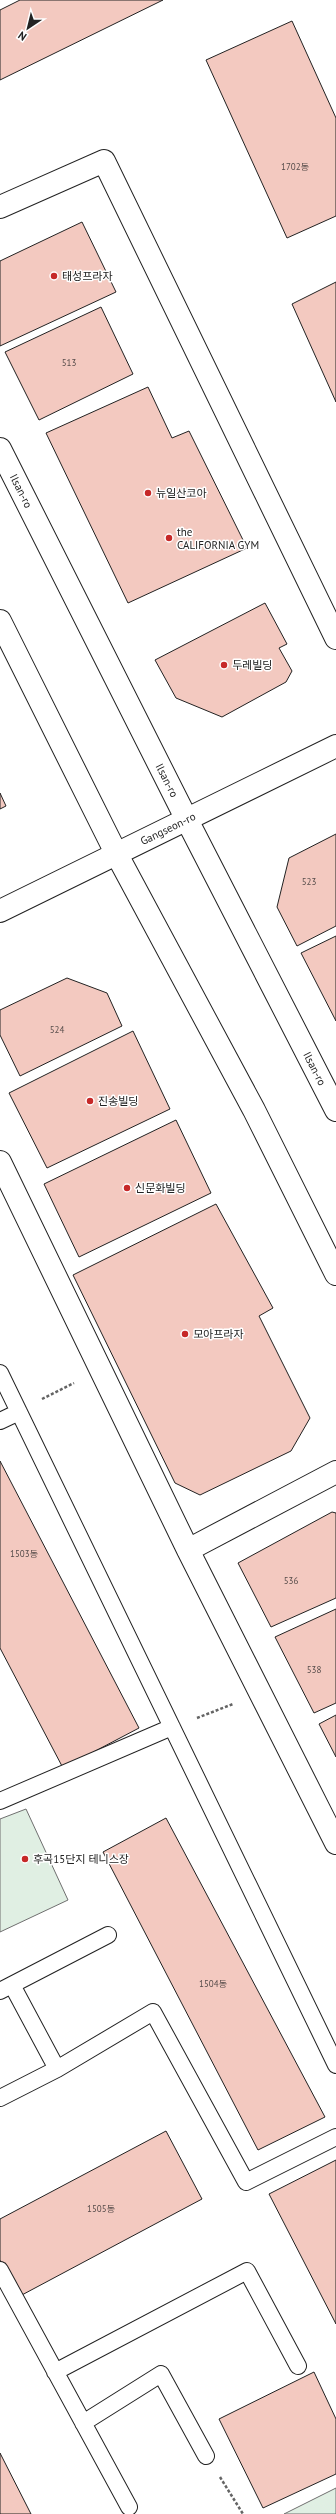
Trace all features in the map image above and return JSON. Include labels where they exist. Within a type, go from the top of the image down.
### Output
[{"type":"main road","points":[[0,207],[104,161],[336,638]]},
{"type":"main road","name":"Ilsan-ro","points":[[0,449],[187,820],[336,1110]]},
{"type":"main road","points":[[0,621],[116,852],[254,1110],[336,1274]]},
{"type":"main road","name":"Gangseon-ro","points":[[0,911],[116,852],[187,820],[336,746]]},
{"type":"main road","points":[[0,1162],[188,1550],[336,1843]]},
{"type":"main road","points":[[188,1550],[336,1472]]},
{"type":"lane","points":[[0,1373],[336,2065]]},
{"type":"lane","points":[[0,1421],[19,1412]]},
{"type":"lane","points":[[0,1801],[172,1727]]},
{"type":"lane","points":[[57,2069],[6,1988],[108,1935]]},
{"type":"lane","points":[[0,2098],[57,2069],[153,2012],[246,2182],[336,2137]]},
{"type":"lane","points":[[0,2270],[129,2507]]},
{"type":"lane","points":[[55,2372],[247,2271],[298,2366]]},
{"type":"lane","points":[[83,2423],[161,2374],[206,2456]]},
{"type":"path","points":[[19,1412],[101,1369]]},
{"type":"path","points":[[172,1727],[261,1692]]},
{"type":"path","points":[[206,2456],[243,2514]]},
{"type":"green space","name":"후곡15단지 테니스장","points":[[26,1809],[68,1900],[0,1932],[0,1819]]},
{"type":"green space","points":[[336,2488],[336,2514],[284,2514]]},
{"type":"building","points":[[20,0],[163,0],[0,80],[0,10]]},
{"type":"building","points":[[292,21],[336,118],[336,216],[287,238],[206,60]]},
{"type":"building","name":"태성프라자","points":[[82,222],[116,292],[0,346],[0,261]]},
{"type":"building","points":[[336,282],[336,402],[292,304]]},
{"type":"building","points":[[101,307],[133,374],[39,420],[5,352]]},
{"type":"building","name":"뉴일산코아","points":[[148,387],[172,438],[189,431],[247,548],[128,603],[46,433]]},
{"type":"building","name":"두레빌딩","points":[[265,603],[287,644],[279,648],[292,671],[286,682],[222,717],[176,698],[155,660]]},
{"type":"building","points":[[0,793],[6,806],[0,809]]},
{"type":"building","points":[[336,834],[336,926],[297,946],[277,907],[289,858]]},
{"type":"building","points":[[336,936],[336,1021],[301,953]]},
{"type":"building","points":[[67,978],[107,993],[122,1026],[20,1076],[0,1035],[0,1010]]},
{"type":"building","name":"진송빌딩","points":[[133,1031],[170,1109],[47,1168],[9,1093]]},
{"type":"building","name":"신문화빌딩","points":[[176,1120],[211,1193],[79,1257],[44,1184]]},
{"type":"building","name":"모아프라자","points":[[216,1204],[273,1308],[259,1316],[310,1418],[291,1451],[200,1495],[175,1483],[73,1275]]},
{"type":"building","points":[[0,1461],[139,1728],[63,1768],[0,1648]]},
{"type":"building","points":[[332,1512],[336,1513],[336,1598],[271,1627],[238,1563]]},
{"type":"building","points":[[336,1609],[336,1703],[314,1713],[275,1637]]},
{"type":"building","points":[[336,1715],[336,1757],[319,1724]]},
{"type":"building","points":[[166,1818],[325,2117],[258,2150],[103,1852]]},
{"type":"building","points":[[166,2131],[202,2199],[20,2296],[0,2260],[0,2219]]},
{"type":"building","points":[[336,2160],[336,2324],[269,2194]]},
{"type":"building","points":[[314,2372],[336,2419],[336,2474],[263,2508],[219,2419]]},
{"type":"building","points":[[0,2453],[31,2514],[0,2514]]},
{"type":"place","name":"태성프라자","points":[[54,276]]},
{"type":"place","name":"뉴일산코아","points":[[148,493]]},
{"type":"place","name":"the CALIFORNIA GYM","points":[[169,538]]},
{"type":"place","name":"두레빌딩","points":[[224,665]]},
{"type":"place","name":"진송빌딩","points":[[90,1101]]},
{"type":"place","name":"신문화빌딩","points":[[127,1188]]},
{"type":"place","name":"모아프라자","points":[[185,1334]]},
{"type":"place","name":"후곡15단지 테니스장","points":[[25,1859]]}]
